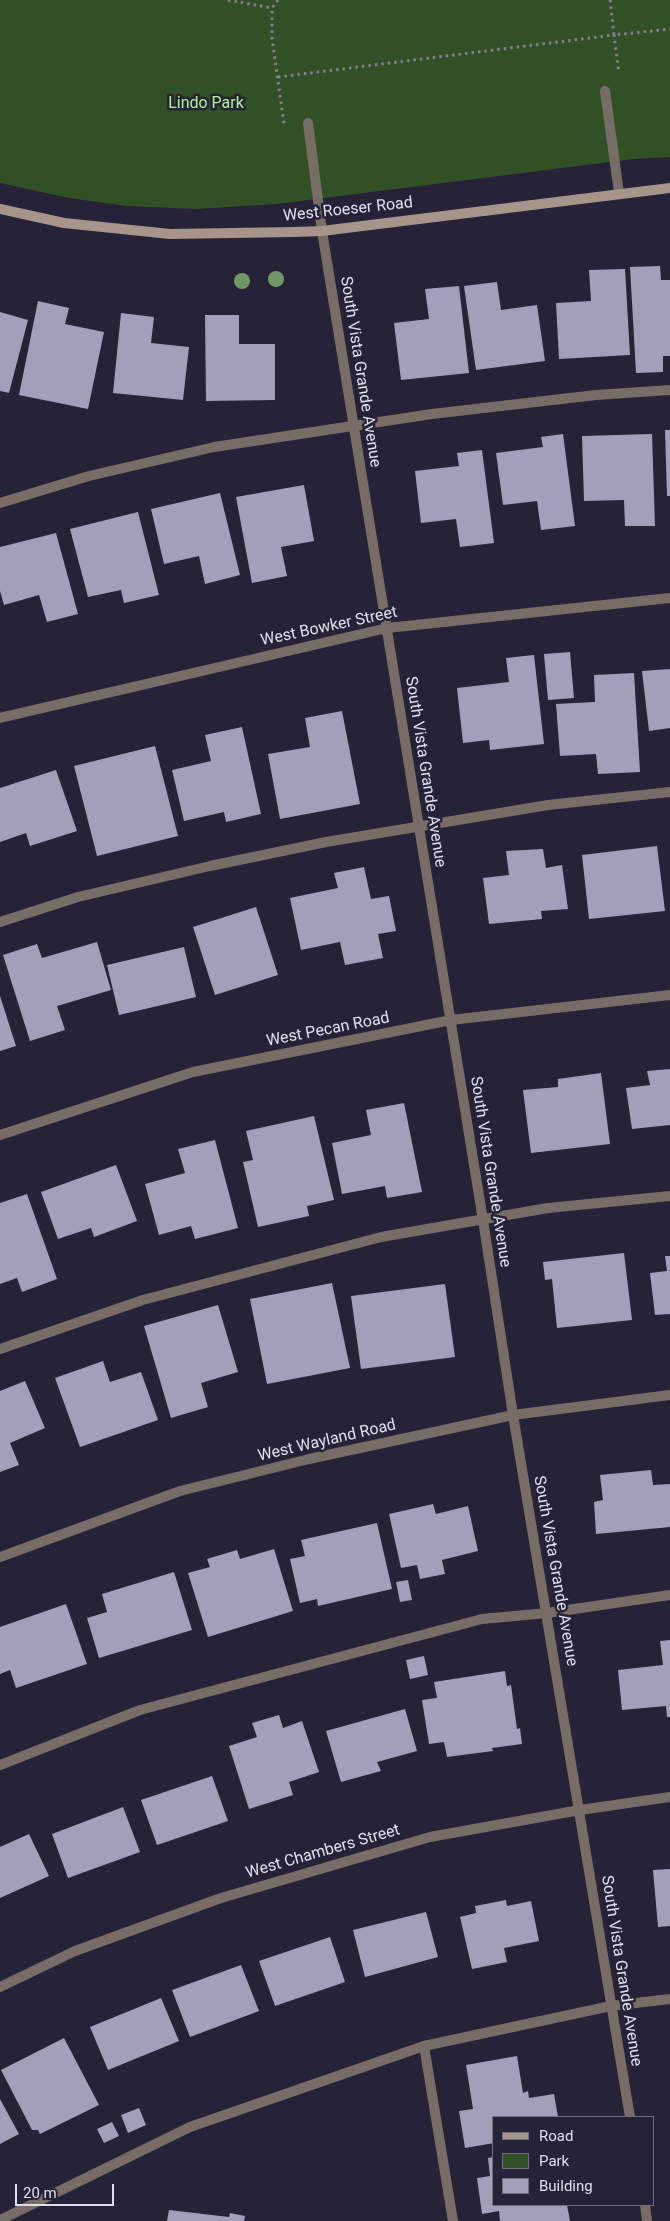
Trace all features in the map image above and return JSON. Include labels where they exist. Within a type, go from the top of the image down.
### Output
[{"type":"street","points":[[605,91],[619,193]]},
{"type":"street","name":"South Vista Grande Avenue","points":[[308,123],[322,231],[451,1020],[513,1415],[548,1614],[630,2116]]},
{"type":"street","name":"West Roeser Road","points":[[0,209],[64,223],[170,234],[322,231],[670,188]]},
{"type":"street","points":[[0,503],[89,476],[214,447],[432,414],[596,395],[670,390]]},
{"type":"street","name":"West Bowker Street","points":[[0,718],[387,628],[670,598]]},
{"type":"street","points":[[0,922],[78,898],[210,866],[326,842],[548,805],[670,792]]},
{"type":"street","name":"West Pecan Road","points":[[0,1135],[193,1072],[451,1020],[670,995]]},
{"type":"street","points":[[0,1349],[143,1300],[381,1237],[548,1208],[670,1196]]},
{"type":"street","name":"West Wayland Road","points":[[0,1557],[180,1491],[309,1458],[513,1415],[670,1395]]},
{"type":"street","points":[[0,1765],[140,1710],[482,1619],[548,1614],[670,1595]]},
{"type":"street","name":"West Chambers Street","points":[[0,1987],[75,1951],[221,1898],[430,1837],[580,1810],[670,1797]]},
{"type":"street","points":[[0,2220],[190,2127],[424,2046],[611,2006],[670,1999]]},
{"type":"street","points":[[424,2046],[453,2221]]},
{"type":"street","points":[[645,2206],[648,2221]]},
{"type":"path","points":[[228,0],[272,8]]},
{"type":"path","points":[[278,0],[272,8],[272,38],[284,125]]},
{"type":"path","points":[[610,0],[620,82]]},
{"type":"path","points":[[278,77],[670,28]]},
{"type":"green space","name":"Lindo Park","points":[[0,0],[670,0],[670,157],[634,159],[276,204],[196,209],[127,206],[69,198],[0,183]]},
{"type":"building","points":[[660,266],[661,280],[670,280],[670,356],[663,356],[663,372],[636,373],[630,267]]},
{"type":"building","points":[[625,269],[630,355],[559,359],[556,303],[591,301],[589,270]]},
{"type":"building","points":[[497,282],[501,310],[537,305],[545,361],[476,370],[464,286]]},
{"type":"building","points":[[459,286],[469,373],[401,380],[394,323],[429,319],[425,289]]},
{"type":"building","points":[[38,301],[69,308],[65,324],[104,332],[88,409],[19,395]]},
{"type":"building","points":[[0,312],[28,320],[9,393],[0,391]]},
{"type":"building","points":[[121,313],[154,317],[151,343],[189,347],[183,400],[113,393]]},
{"type":"building","points":[[205,315],[239,315],[239,344],[275,344],[275,400],[206,401]]},
{"type":"building","points":[[665,430],[670,430],[670,496],[667,496]]},
{"type":"building","points":[[563,434],[575,526],[541,530],[537,501],[503,505],[496,453],[543,447],[541,437]]},
{"type":"building","points":[[652,434],[655,526],[625,526],[624,500],[584,501],[582,436]]},
{"type":"building","points":[[482,450],[494,543],[460,547],[456,519],[421,523],[415,471],[459,466],[457,453]]},
{"type":"building","points":[[304,485],[314,541],[281,547],[287,576],[252,583],[236,497]]},
{"type":"building","points":[[220,493],[240,575],[205,584],[199,556],[164,564],[151,509]]},
{"type":"building","points":[[138,512],[159,595],[124,603],[121,590],[88,597],[70,529]]},
{"type":"building","points":[[56,533],[78,614],[47,622],[39,595],[4,605],[0,591],[0,547]]},
{"type":"building","points":[[570,652],[574,698],[548,700],[544,654]]},
{"type":"building","points":[[534,655],[544,744],[490,750],[489,740],[463,743],[457,688],[509,682],[506,658]]},
{"type":"building","points":[[670,669],[670,728],[649,731],[642,671]]},
{"type":"building","points":[[634,673],[640,772],[598,774],[596,754],[560,756],[556,704],[595,702],[594,675]]},
{"type":"building","points":[[342,711],[360,804],[280,819],[268,754],[310,747],[305,718]]},
{"type":"building","points":[[242,727],[261,814],[226,822],[224,812],[184,821],[172,770],[211,761],[205,735]]},
{"type":"building","points":[[155,746],[178,836],[97,856],[74,766]]},
{"type":"building","points":[[56,770],[77,831],[30,846],[26,833],[0,842],[0,788]]},
{"type":"building","points":[[657,846],[665,911],[589,919],[582,855]]},
{"type":"building","points":[[543,849],[546,868],[562,865],[568,909],[541,911],[542,919],[489,924],[483,878],[509,875],[506,851]]},
{"type":"building","points":[[364,867],[371,899],[389,896],[396,931],[378,934],[383,958],[345,965],[340,942],[301,950],[290,898],[338,888],[334,873]]},
{"type":"building","points":[[256,907],[278,975],[215,995],[193,927]]},
{"type":"building","points":[[97,942],[111,990],[57,1006],[65,1030],[30,1041],[3,955],[37,944],[42,958]]},
{"type":"building","points":[[184,947],[196,997],[119,1015],[107,965]]},
{"type":"building","points":[[0,996],[16,1046],[0,1051]]},
{"type":"building","points":[[670,1069],[670,1125],[632,1129],[626,1088],[650,1085],[647,1071]]},
{"type":"building","points":[[601,1073],[610,1144],[531,1153],[523,1090],[558,1087],[558,1079]]},
{"type":"building","points":[[404,1103],[422,1192],[387,1198],[385,1186],[342,1194],[332,1143],[371,1135],[366,1110]]},
{"type":"building","points":[[314,1116],[334,1200],[307,1206],[309,1216],[258,1227],[243,1162],[253,1160],[246,1131]]},
{"type":"building","points":[[215,1140],[238,1228],[195,1239],[191,1226],[159,1235],[145,1184],[185,1173],[178,1149]]},
{"type":"building","points":[[116,1165],[137,1221],[94,1237],[91,1228],[58,1239],[41,1192]]},
{"type":"building","points":[[27,1194],[57,1279],[22,1292],[17,1278],[0,1284],[0,1203]]},
{"type":"building","points":[[624,1253],[632,1320],[557,1328],[552,1279],[545,1280],[543,1262]]},
{"type":"building","points":[[665,1256],[670,1256],[670,1314],[655,1315],[650,1273],[667,1271]]},
{"type":"building","points":[[332,1283],[350,1368],[267,1384],[250,1299]]},
{"type":"building","points":[[445,1284],[455,1357],[361,1369],[351,1296]]},
{"type":"building","points":[[218,1305],[238,1372],[201,1383],[208,1407],[171,1418],[144,1326]]},
{"type":"building","points":[[103,1361],[110,1382],[141,1372],[158,1420],[80,1447],[55,1378]]},
{"type":"building","points":[[25,1381],[45,1428],[10,1443],[19,1465],[0,1472],[0,1391]]},
{"type":"building","points":[[651,1470],[653,1485],[670,1484],[670,1527],[596,1534],[594,1502],[603,1500],[600,1475]]},
{"type":"building","points":[[433,1504],[436,1514],[468,1506],[478,1551],[442,1560],[445,1574],[420,1579],[417,1565],[401,1568],[389,1514]]},
{"type":"building","points":[[377,1523],[392,1589],[318,1606],[317,1599],[300,1603],[290,1559],[305,1556],[301,1540]]},
{"type":"building","points":[[274,1549],[293,1611],[208,1637],[188,1573],[210,1567],[207,1559],[237,1550],[240,1559]]},
{"type":"building","points":[[174,1572],[192,1630],[99,1658],[87,1618],[107,1612],[102,1594]]},
{"type":"building","points":[[408,1580],[412,1600],[400,1602],[396,1582]]},
{"type":"building","points":[[66,1604],[87,1664],[16,1688],[10,1670],[0,1674],[0,1627]]},
{"type":"building","points":[[670,1640],[670,1717],[667,1717],[666,1706],[622,1710],[618,1670],[663,1665],[660,1641]]},
{"type":"building","points":[[424,1656],[428,1675],[410,1679],[406,1660]]},
{"type":"building","points":[[505,1671],[507,1686],[511,1685],[517,1729],[520,1728],[522,1744],[492,1748],[493,1751],[447,1757],[444,1742],[429,1744],[422,1700],[437,1698],[434,1682]]},
{"type":"building","points":[[405,1709],[417,1751],[377,1762],[381,1771],[341,1782],[326,1731]]},
{"type":"building","points":[[279,1715],[283,1728],[302,1721],[319,1772],[289,1782],[293,1795],[249,1809],[229,1746],[257,1737],[252,1723]]},
{"type":"building","points":[[212,1776],[228,1821],[157,1845],[141,1800]]},
{"type":"building","points":[[123,1807],[140,1852],[68,1878],[52,1834]]},
{"type":"building","points":[[29,1834],[49,1876],[0,1898],[0,1847]]},
{"type":"building","points":[[670,1869],[670,1926],[658,1927],[653,1870]]},
{"type":"building","points":[[506,1900],[507,1906],[531,1901],[539,1941],[504,1948],[507,1962],[472,1969],[460,1917],[476,1913],[475,1906]]},
{"type":"building","points":[[426,1912],[438,1957],[365,1977],[353,1930]]},
{"type":"building","points":[[330,1937],[345,1982],[275,2006],[259,1961]]},
{"type":"building","points":[[241,1965],[259,2011],[190,2037],[172,1990]]},
{"type":"building","points":[[161,1998],[179,2041],[108,2070],[90,2027]]},
{"type":"building","points":[[64,2038],[99,2105],[40,2134],[38,2130],[32,2130],[1,2070]]},
{"type":"building","points":[[517,2056],[523,2093],[528,2091],[529,2098],[554,2094],[558,2116],[492,2116],[492,2143],[465,2148],[459,2111],[473,2109],[466,2065]]},
{"type":"building","points":[[0,2099],[19,2134],[0,2144]]},
{"type":"building","points":[[139,2108],[146,2125],[128,2133],[121,2115]]},
{"type":"building","points":[[112,2122],[119,2136],[104,2143],[97,2129]]},
{"type":"building","points":[[492,2157],[492,2206],[567,2206],[570,2221],[500,2221],[499,2211],[482,2214],[477,2178],[490,2176],[488,2158]]},
{"type":"building","points":[[169,2210],[229,2217],[230,2213],[245,2216],[244,2221],[167,2221]]}]
